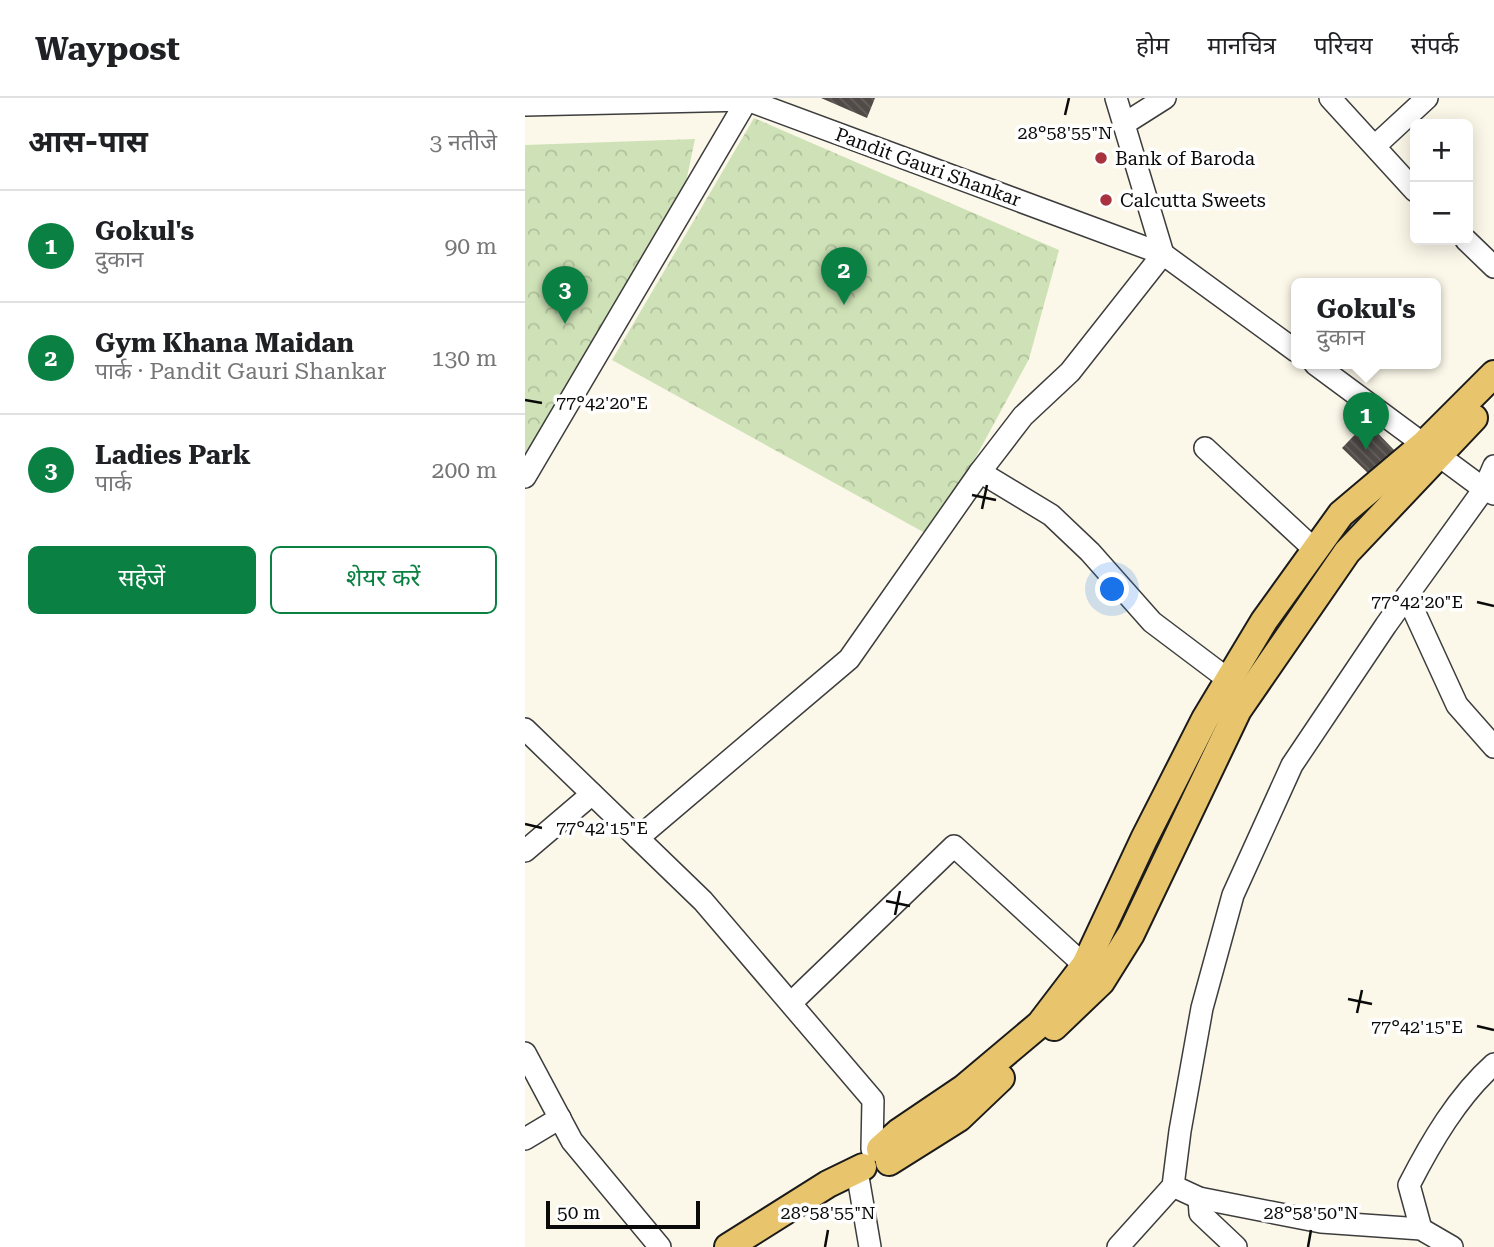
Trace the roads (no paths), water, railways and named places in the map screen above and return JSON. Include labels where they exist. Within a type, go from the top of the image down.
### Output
[{"type":"main road","points":[[728,1247],[828,1184],[872,1160],[899,1132],[964,1088],[1039,1024],[1131,934],[1238,710],[1347,552],[1494,374]]},
{"type":"main road","points":[[1093,973],[1144,839],[1205,719],[1264,621],[1341,514],[1431,450],[1494,397]]},
{"type":"main road","points":[[1341,514],[1365,533]]},
{"type":"street","points":[[638,838],[849,659],[980,472],[1023,416],[1070,372],[1163,254],[1116,98]]},
{"type":"street","points":[[1124,124],[1165,98]]},
{"type":"street","points":[[1330,98],[1410,185]]},
{"type":"street","points":[[1375,146],[1427,98]]},
{"type":"street","points":[[525,477],[747,100]]},
{"type":"street","name":"Pandit Gauri Shankar","points":[[525,105],[747,100],[1163,254],[1291,347]]},
{"type":"street","points":[[1471,245],[1494,267]]},
{"type":"street","points":[[1322,369],[1489,491]]},
{"type":"street","points":[[1205,448],[1315,550]]},
{"type":"street","points":[[1118,1247],[1173,1186],[1202,1008],[1233,895],[1292,765],[1407,596],[1489,491],[1494,466]]},
{"type":"street","points":[[980,472],[1051,516],[1090,552],[1152,622],[1229,680]]},
{"type":"street","points":[[1407,596],[1457,705],[1494,747]]},
{"type":"street","points":[[525,729],[703,901],[873,1100],[870,1247]]},
{"type":"street","points":[[525,851],[592,794]]},
{"type":"street","points":[[790,1003],[954,846],[1093,973]]},
{"type":"street","points":[[525,1053],[572,1140],[660,1247]]},
{"type":"street","points":[[1421,1229],[1409,1185],[1422,1158],[1473,1082],[1494,1063]]},
{"type":"street","points":[[525,1139],[560,1118]]},
{"type":"street","points":[[1173,1186],[1199,1198],[1321,1222],[1421,1229],[1451,1247]]},
{"type":"street","points":[[1199,1198],[1200,1213],[1236,1247]]},
{"type":"place","name":"Bank of Baroda","points":[[1101,158]]},
{"type":"place","name":"Calcutta Sweets","points":[[1106,200]]},
{"type":"place","name":"Gym Khana Maidan","points":[[844,305]]},
{"type":"place","name":"Ladies Park","points":[[565,324]]},
{"type":"place","name":"Gokul's","points":[[1366,450]]}]
